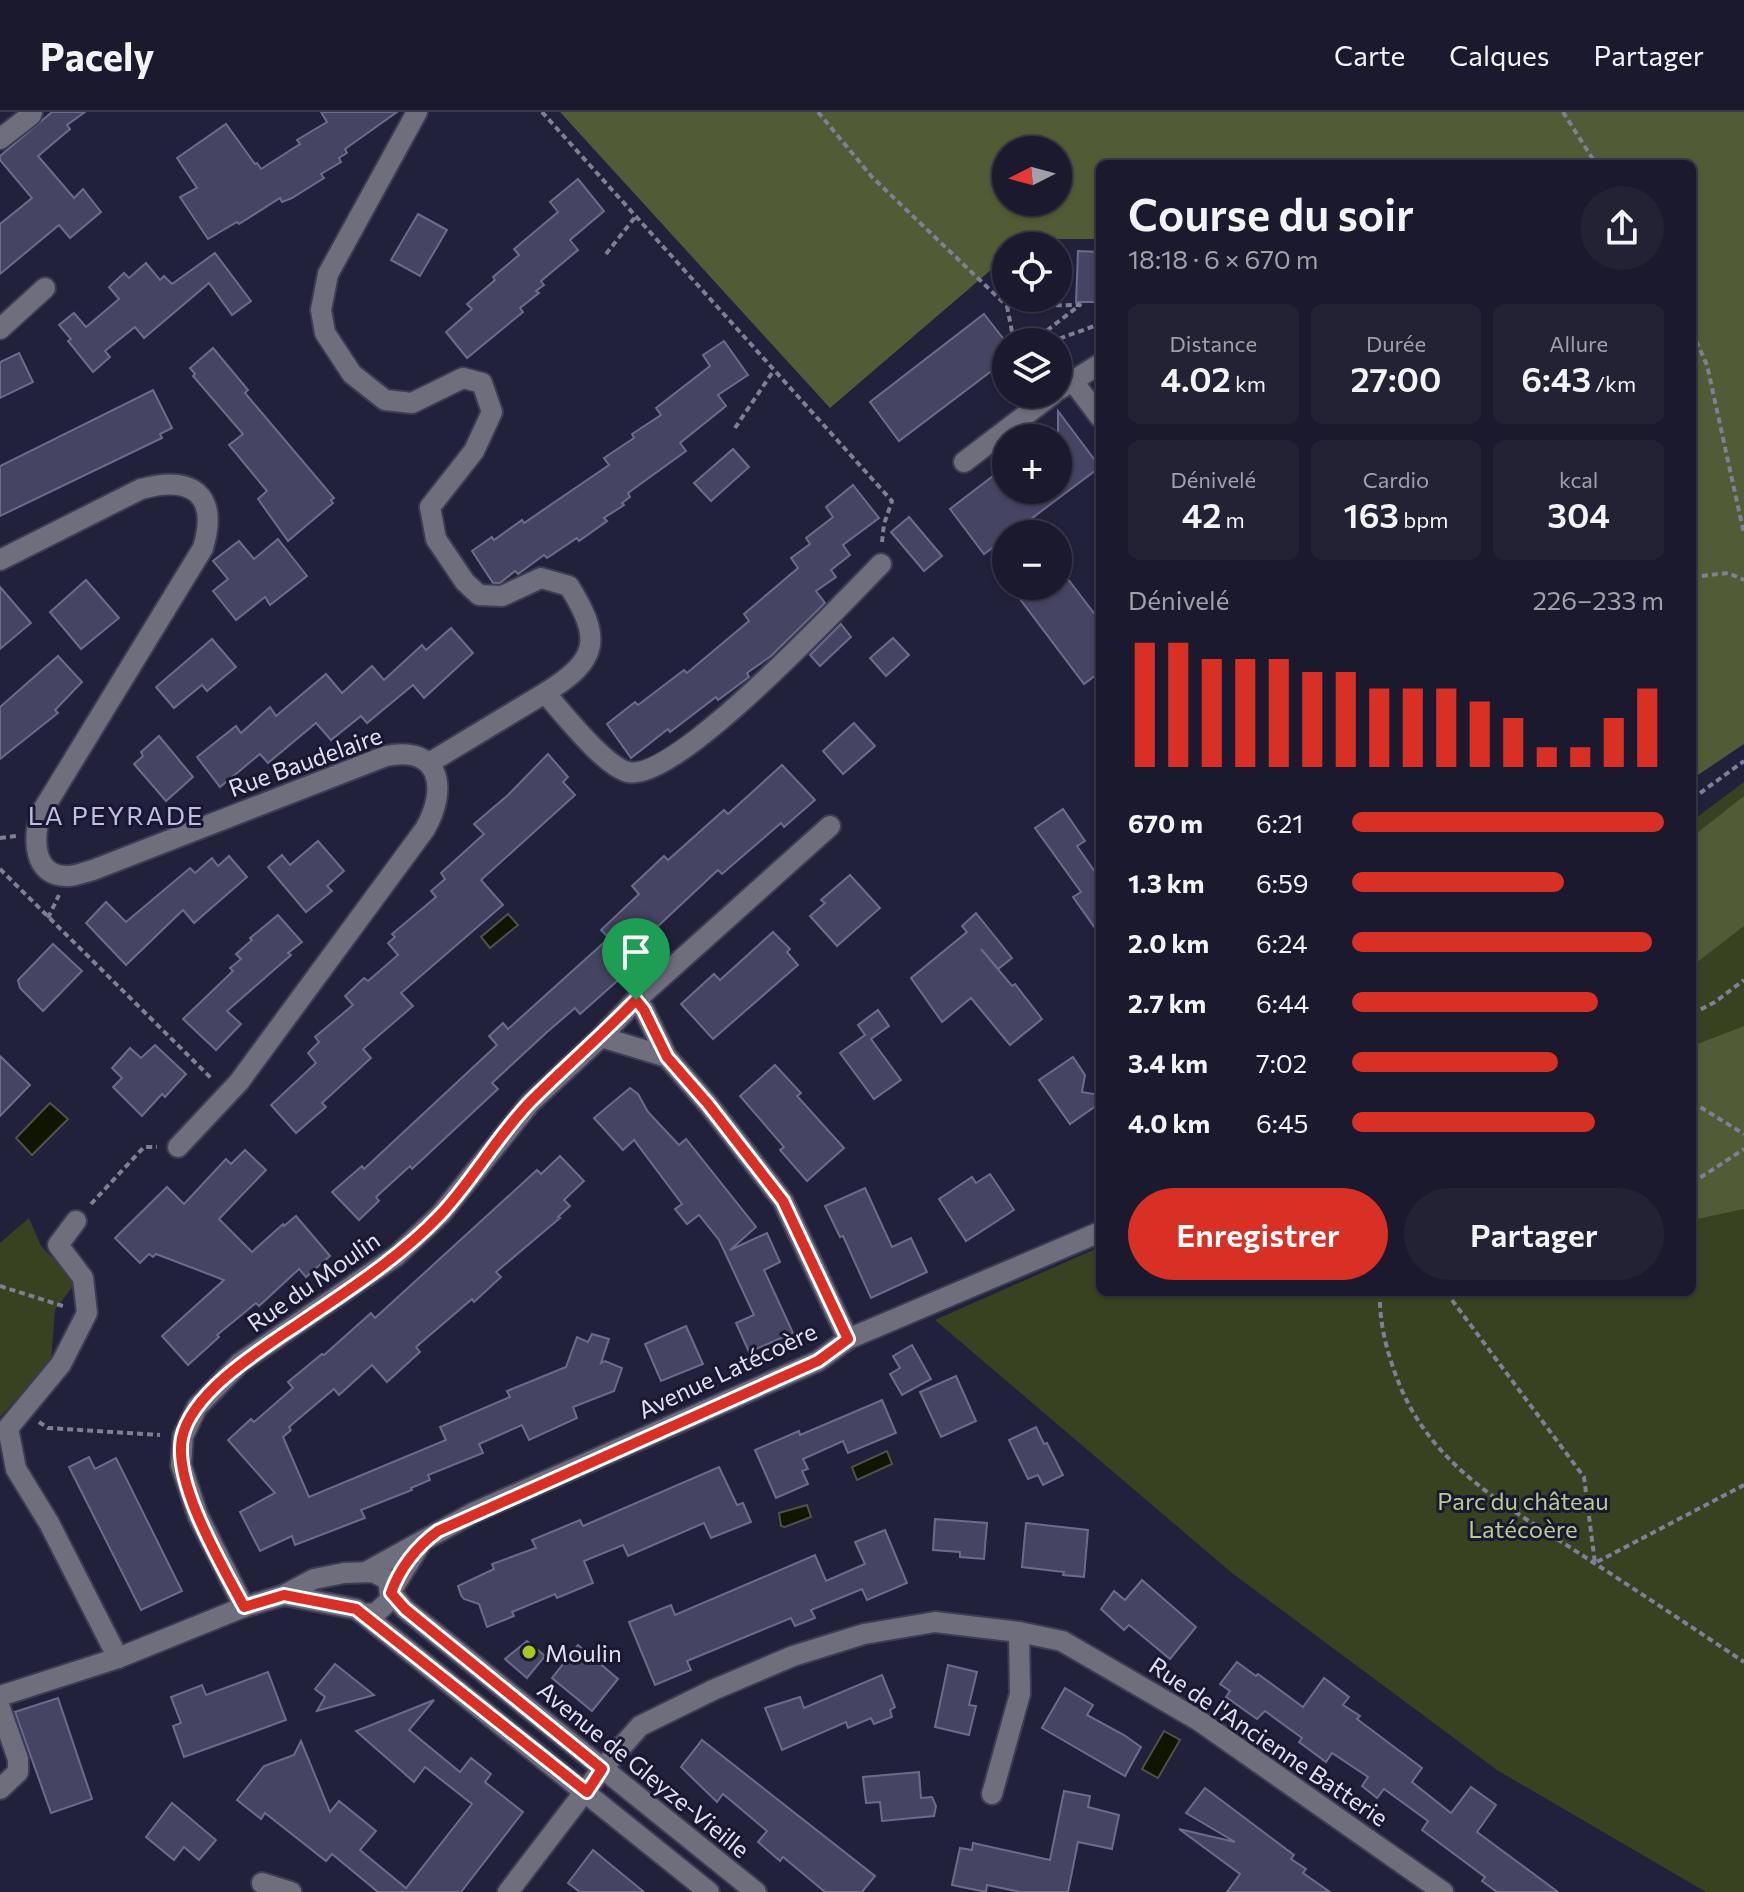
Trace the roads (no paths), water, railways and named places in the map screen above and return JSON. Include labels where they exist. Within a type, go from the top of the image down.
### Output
[{"type":"street","points":[[0,139],[32,112]]},
{"type":"street","points":[[178,1147],[228,1095],[425,829],[434,814],[439,792],[429,763],[567,680],[587,657],[591,635],[586,613],[569,586],[541,578],[502,596],[479,595],[465,582],[436,539],[430,507],[474,451],[492,412],[482,383],[463,378],[412,403],[385,400],[352,374],[325,333],[321,310],[328,274],[417,112]]},
{"type":"street","points":[[2,324],[45,288]]},
{"type":"street","points":[[1072,381],[1096,366]]},
{"type":"street","points":[[1072,391],[1096,413]]},
{"type":"street","points":[[964,462],[1035,408]]},
{"type":"street","name":"Rue Baudelaire","points":[[0,560],[141,489],[159,484],[191,487],[201,495],[208,509],[209,527],[203,548],[41,813],[34,834],[36,851],[42,864],[53,873],[68,876],[93,870],[386,756],[403,753],[417,755],[429,763]]},
{"type":"street","points":[[545,693],[614,767],[632,773],[670,760],[750,695],[881,564]]},
{"type":"street","name":"Rue du Moulin","points":[[244,1607],[198,1516],[181,1465],[183,1436],[197,1407],[240,1363],[396,1256],[441,1214],[530,1103],[636,1000],[830,826]]},
{"type":"street","points":[[636,1000],[667,1057],[708,1104],[783,1201],[848,1339]]},
{"type":"street","points":[[601,1037],[667,1057]]},
{"type":"street","points":[[76,1221],[58,1245],[83,1278],[87,1313],[61,1364],[8,1428],[6,1455],[49,1523],[118,1658]]},
{"type":"street","name":"Avenue Latécoère","points":[[0,1696],[118,1658],[244,1607],[284,1595],[314,1579],[364,1573],[473,1513],[818,1361],[848,1339],[1096,1234]]},
{"type":"street","name":"Avenue Latécoère","points":[[284,1595],[359,1611],[382,1610],[423,1542]]},
{"type":"street","points":[[391,1592],[385,1578],[373,1572],[364,1573],[351,1583],[349,1597],[359,1611],[709,1892]]},
{"type":"street","name":"Avenue de Gleyze-Vieille","points":[[391,1592],[405,1609],[756,1892]]},
{"type":"street","name":"Rue de l'Ancienne Batterie","points":[[508,1892],[602,1769],[640,1726],[793,1656],[864,1634],[935,1622],[1019,1632],[1062,1641],[1198,1720],[1443,1892]]},
{"type":"street","points":[[992,1794],[1020,1694],[1019,1632]]},
{"type":"street","points":[[0,1708],[18,1759],[18,1772],[0,1789]]},
{"type":"street","points":[[262,1883],[291,1892]]},
{"type":"place","name":"Moulin","points":[[529,1652]]},
{"type":"district","name":"LA PEYRADE","points":[[116,814]]},
{"type":"park label","name":"Parc du château Latécoère","points":[[1523,1514]]}]
